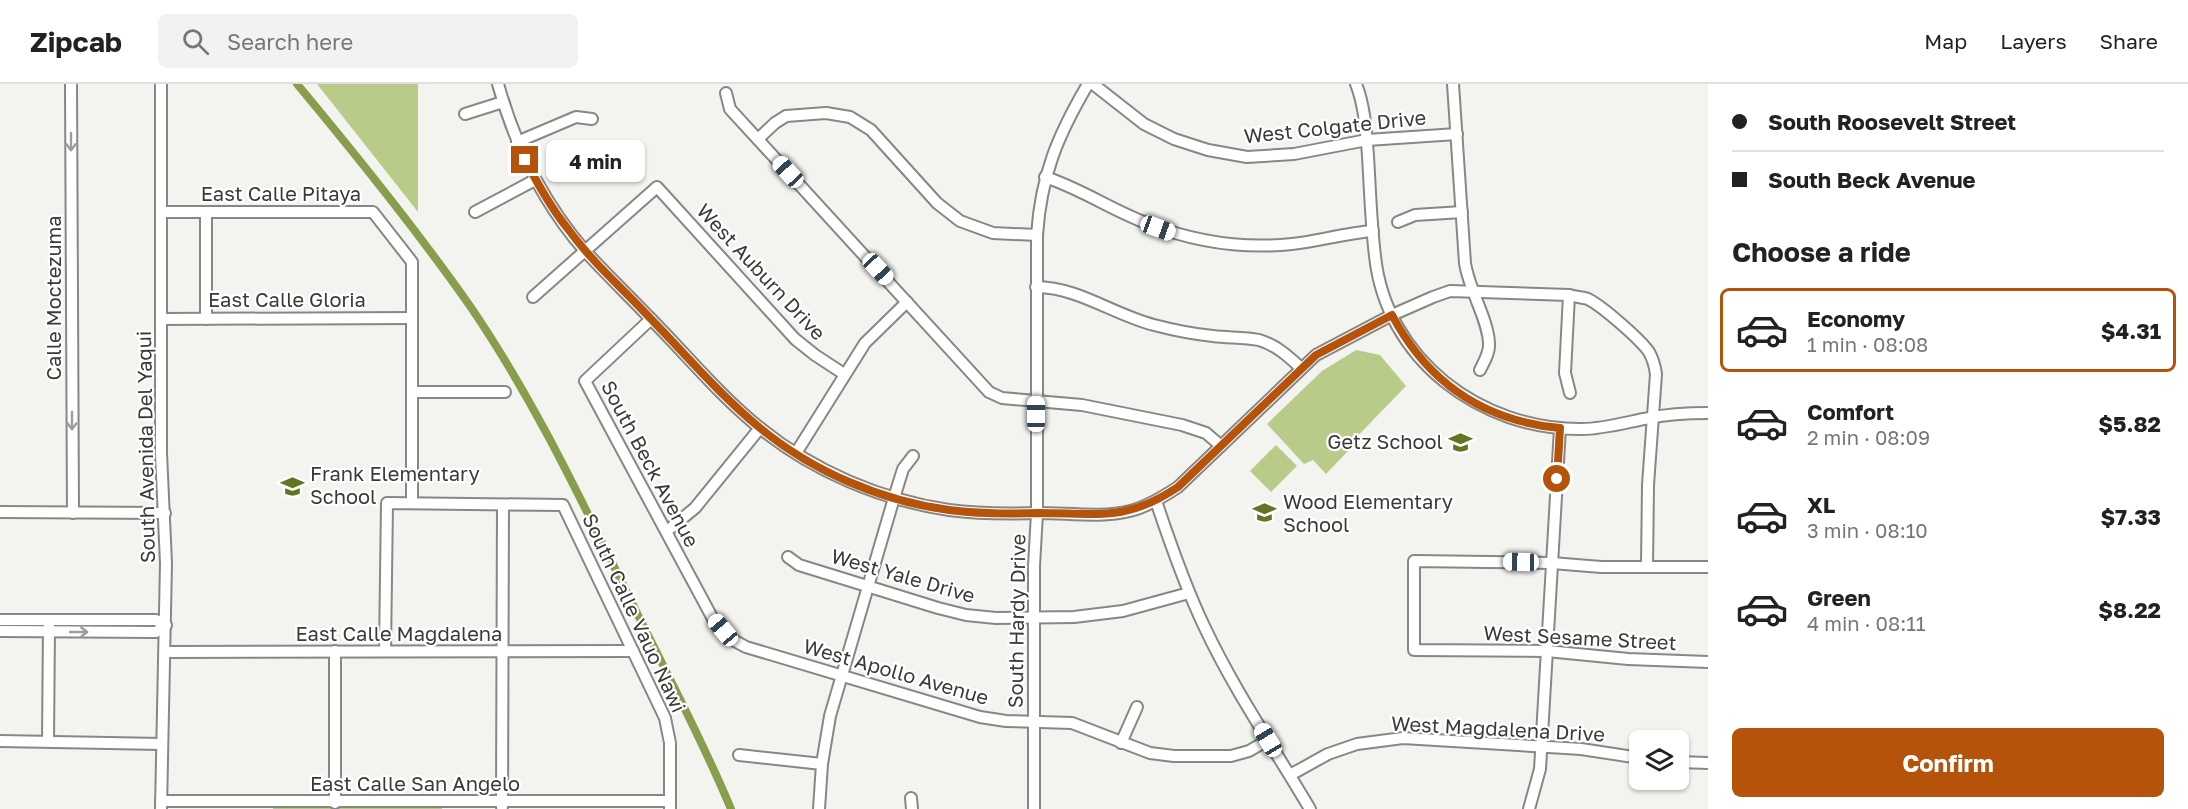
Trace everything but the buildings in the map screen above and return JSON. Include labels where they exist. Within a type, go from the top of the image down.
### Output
[{"type":"street","name":"Calle Moctezuma","points":[[71,84],[73,513]]},
{"type":"street","name":"South Avenida Del Yaqui","points":[[161,84],[161,453],[165,513],[165,652],[161,805]]},
{"type":"street","points":[[498,84],[517,142],[535,180],[556,213],[585,250],[722,393],[760,428],[826,471],[894,498],[948,510],[985,513],[1107,515],[1131,511],[1156,501],[1178,487],[1301,368],[1333,345],[1392,315],[1450,291],[1569,296],[1586,298],[1598,305],[1648,351],[1656,374],[1648,485],[1647,566]]},
{"type":"street","name":"South Hardy Drive","points":[[1035,809],[1036,235],[1045,177],[1064,124],[1088,84]]},
{"type":"street","name":"West Colgate Drive","points":[[1093,84],[1144,124],[1174,139],[1209,150],[1247,158],[1294,154],[1367,140],[1457,134]]},
{"type":"street","points":[[1356,84],[1362,105],[1367,140],[1379,281],[1392,315],[1402,333],[1420,358],[1444,383],[1480,406],[1515,421],[1535,426],[1583,429],[1653,417],[1708,413]]},
{"type":"street","points":[[1453,84],[1465,264],[1490,344],[1480,370]]},
{"type":"street","points":[[726,93],[730,108],[989,392],[1002,398],[1082,405],[1182,425],[1206,433],[1221,446]]},
{"type":"street","points":[[465,114],[503,102]]},
{"type":"street","points":[[758,139],[786,116],[826,113],[850,117],[871,130],[937,203],[960,221],[993,233],[1036,235]]},
{"type":"street","points":[[517,142],[576,117],[592,119]]},
{"type":"street","points":[[1045,177],[1073,186],[1147,224],[1181,235],[1216,242],[1242,245],[1294,244],[1373,231]]},
{"type":"street","points":[[475,212],[535,180]]},
{"type":"street","name":"West Auburn Drive","points":[[585,250],[657,187],[795,339],[814,355],[844,374]]},
{"type":"street","name":"East Calle Pitaya","points":[[161,212],[373,212],[412,262],[412,318]]},
{"type":"street","points":[[1398,222],[1415,215],[1462,212]]},
{"type":"street","points":[[206,213],[206,319]]},
{"type":"street","points":[[533,297],[585,250]]},
{"type":"street","points":[[1036,287],[1054,287],[1072,292],[1118,314],[1153,325],[1213,336],[1259,340],[1284,353],[1301,368]]},
{"type":"street","points":[[1569,296],[1565,373],[1570,393]]},
{"type":"street","points":[[796,453],[844,374],[874,332],[908,302]]},
{"type":"street","points":[[412,318],[412,503]]},
{"type":"street","name":"East Calle Gloria","points":[[161,319],[412,318]]},
{"type":"street","name":"South Beck Avenue","points":[[651,319],[585,381],[713,619],[733,640]]},
{"type":"street","points":[[412,392],[505,392]]},
{"type":"street","points":[[667,531],[695,508],[760,428]]},
{"type":"street","points":[[1529,809],[1540,769],[1542,746],[1560,428]]},
{"type":"street","points":[[819,809],[822,764],[830,716],[894,498],[903,470],[913,456]]},
{"type":"street","points":[[1156,501],[1189,593],[1229,675],[1310,809]]},
{"type":"street","points":[[385,651],[387,503],[503,505],[502,806]]},
{"type":"street","name":"South Calle Vauo Nawi","points":[[503,505],[563,505],[665,718],[670,743],[670,805]]},
{"type":"street","points":[[0,512],[165,513]]},
{"type":"street","name":"West Yale Drive","points":[[788,557],[799,566],[966,615],[996,618],[1074,617],[1124,611],[1189,593]]},
{"type":"street","name":"West Sesame Street","points":[[1552,563],[1414,561],[1414,650],[1547,651],[1628,659],[1708,662]]},
{"type":"street","points":[[1552,563],[1601,567],[1708,567]]},
{"type":"street","points":[[0,620],[156,620],[165,625],[156,632],[0,631]]},
{"type":"street","points":[[48,741],[49,620]]},
{"type":"street","name":"West Apollo Avenue","points":[[733,640],[746,647],[980,717],[1006,721],[1072,723],[1150,753],[1174,756],[1231,756],[1249,752],[1268,740]]},
{"type":"street","points":[[335,651],[335,802]]},
{"type":"street","name":"East Calle Magdalena","points":[[165,652],[633,651]]},
{"type":"street","points":[[1121,743],[1137,707]]},
{"type":"street","name":"West Magdalena Drive","points":[[1290,775],[1328,754],[1357,744],[1403,738],[1542,746],[1629,756]]},
{"type":"street","points":[[0,741],[162,744]]},
{"type":"street","points":[[739,755],[822,764]]},
{"type":"street","points":[[1689,762],[1708,763]]},
{"type":"street","name":"East Calle San Angelo","points":[[161,805],[335,802],[502,806],[670,805]]},
{"type":"green space","points":[[317,84],[418,84],[418,212]]},
{"type":"green space","points":[[1356,350],[1380,355],[1406,386],[1348,446],[1348,451],[1326,474],[1313,460],[1304,464],[1267,424],[1322,371]]},
{"type":"green space","points":[[1276,445],[1297,466],[1271,492],[1250,471]]},
{"type":"green space","points":[[273,803],[442,803],[442,809],[273,809]]},
{"type":"waterway","points":[[297,84],[429,249],[470,306],[516,378],[595,528],[696,731],[731,809]]},
{"type":"place","name":"Getz School","points":[[1461,442]]},
{"type":"place","name":"Frank Elementary School","points":[[292,486]]},
{"type":"place","name":"Wood Elementary School","points":[[1265,513]]},
{"type":"route","points":[[525,160],[556,213],[585,250],[722,393],[760,428],[826,471],[894,498],[948,510],[985,513],[1107,515],[1131,511],[1156,501],[1178,487],[1316,355],[1392,315],[1413,350],[1444,383],[1462,396],[1515,421],[1535,426],[1560,428],[1557,479]]}]
